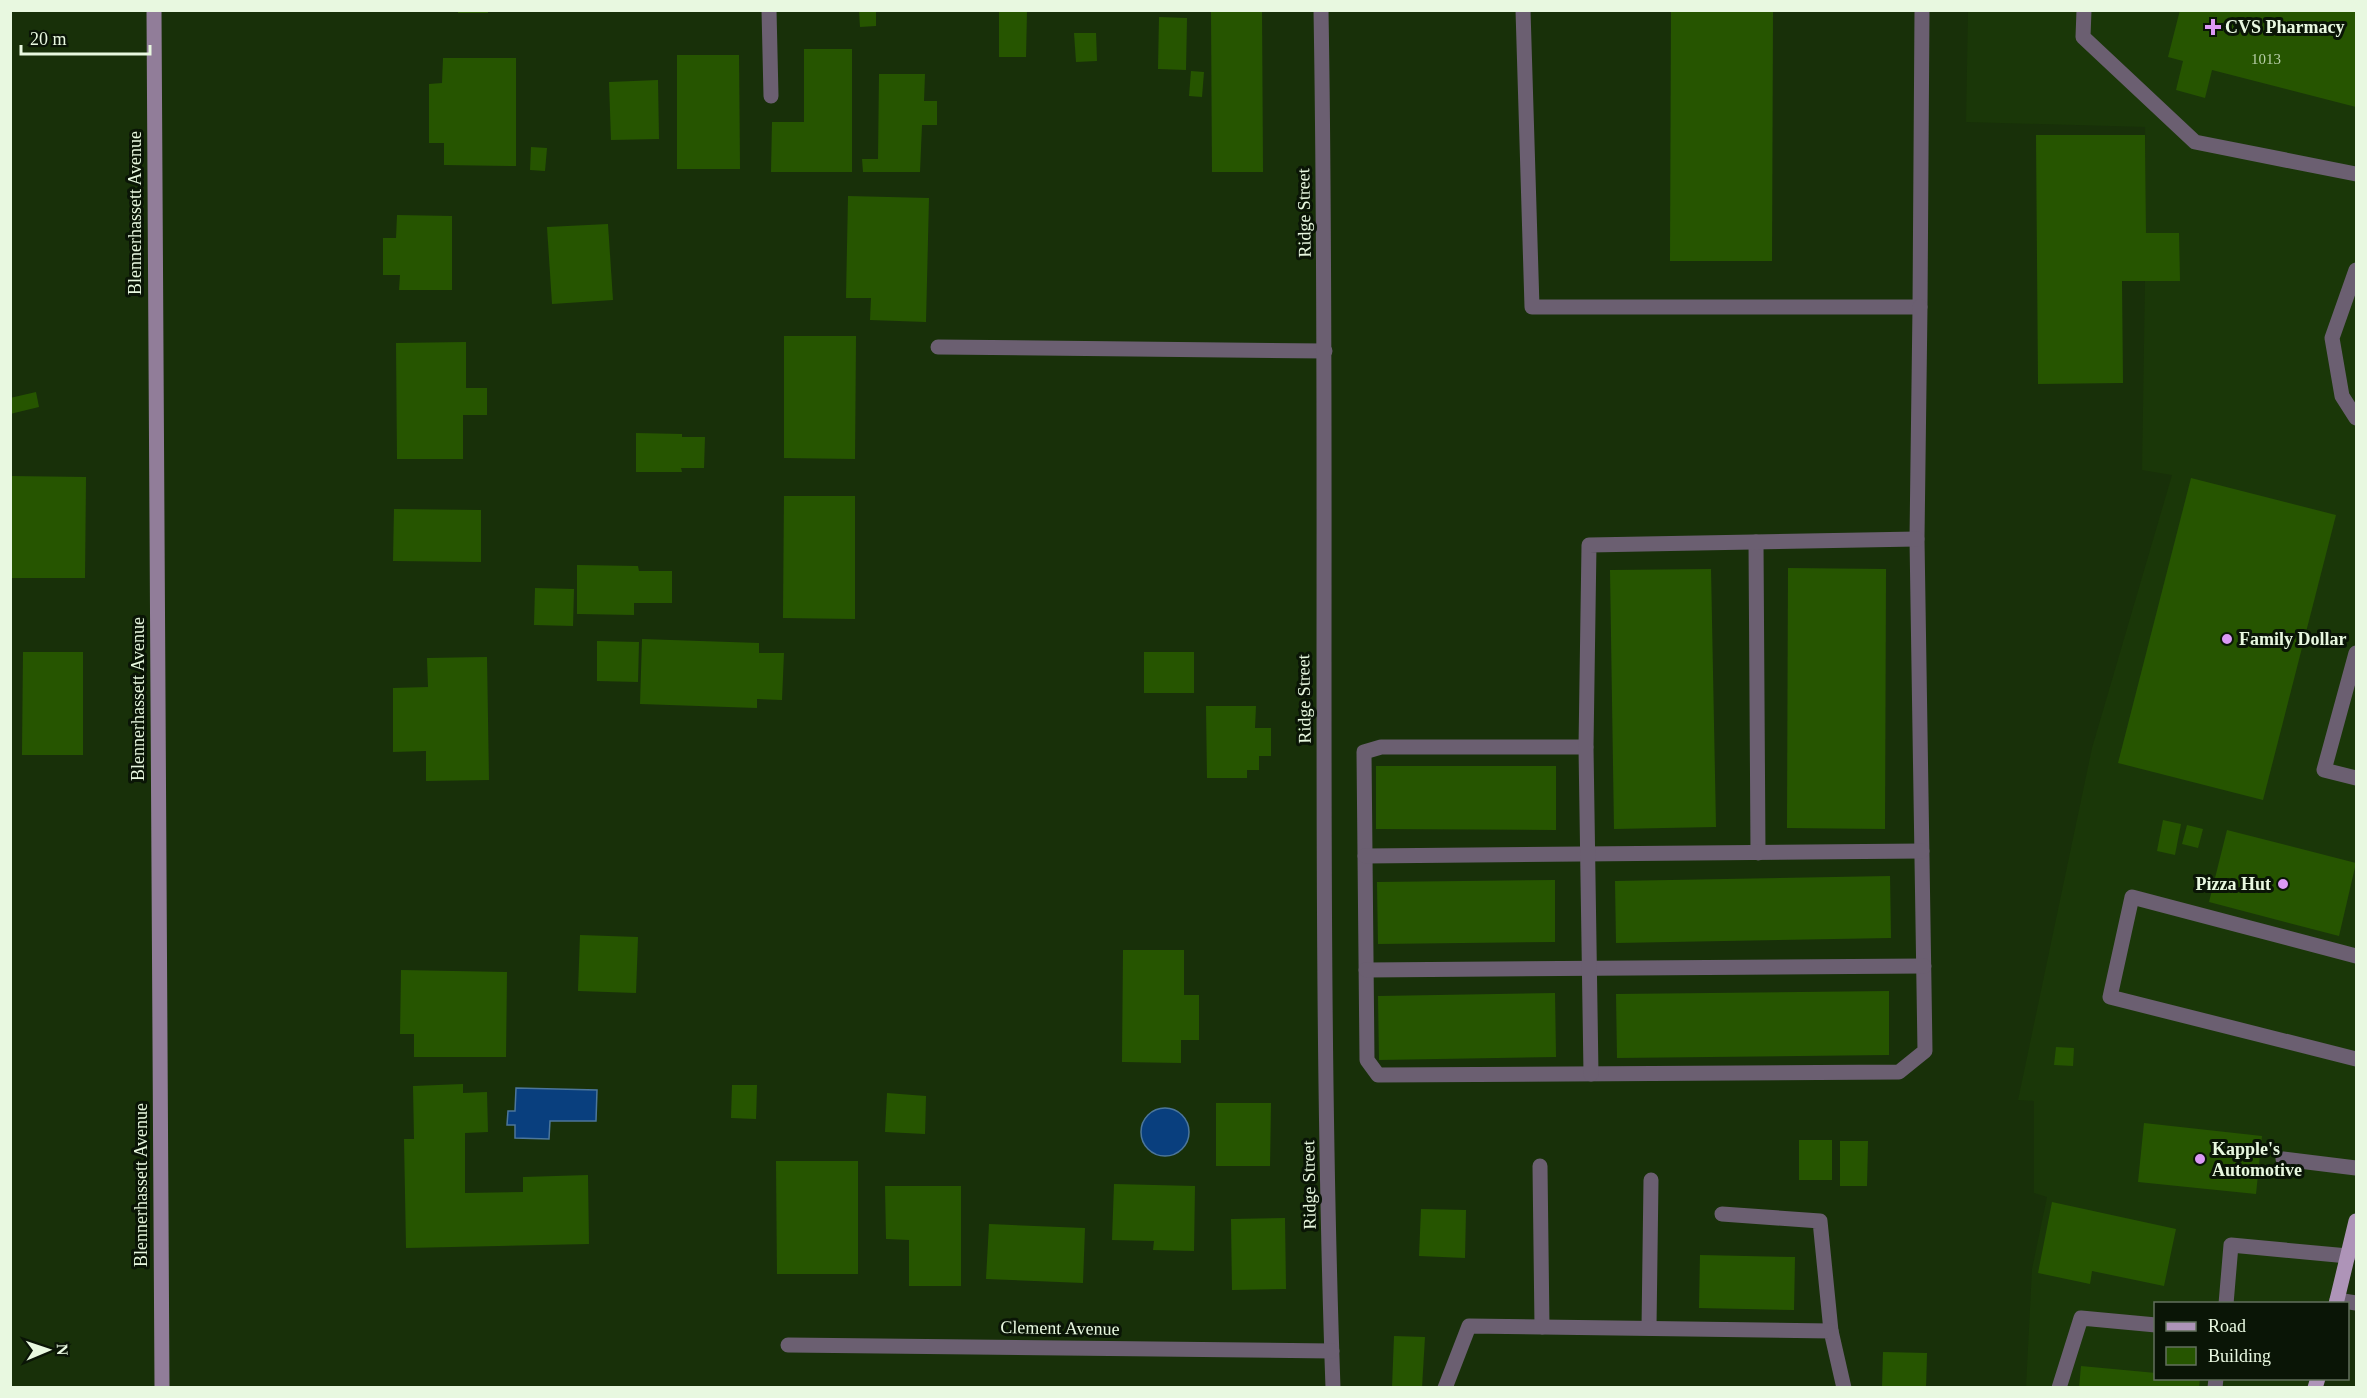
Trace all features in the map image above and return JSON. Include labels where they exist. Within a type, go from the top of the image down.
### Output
[{"type":"main road","points":[[2336,1302],[2356,1221]]},
{"type":"street","name":"Blennerhassett Avenue","points":[[154,10],[162,1388]]},
{"type":"street","points":[[769,10],[771,96]]},
{"type":"street","name":"Ridge Street","points":[[1321,10],[1325,351],[1323,661],[1326,814],[1325,996],[1333,1388]]},
{"type":"street","points":[[1523,10],[1532,307],[1920,307]]},
{"type":"street","points":[[1586,747],[1381,747],[1364,752],[1367,1060],[1378,1075],[1899,1072],[1925,1051],[1917,539],[1922,10]]},
{"type":"street","points":[[2084,10],[2083,37],[2195,142],[2356,174]]},
{"type":"street","points":[[2356,270],[2332,338],[2342,396],[2356,418]]},
{"type":"street","points":[[938,347],[1325,351]]},
{"type":"street","points":[[1591,1074],[1586,747],[1589,545],[1917,539]]},
{"type":"street","points":[[1756,542],[1758,852]]},
{"type":"street","points":[[2356,652],[2324,770],[2356,778]]},
{"type":"street","points":[[1365,856],[1922,851]]},
{"type":"street","points":[[2356,956],[2132,897],[2110,997],[2356,1059]]},
{"type":"street","points":[[1366,970],[1924,966]]},
{"type":"street","points":[[2283,1159],[2356,1168]]},
{"type":"street","points":[[1540,1166],[1542,1327]]},
{"type":"street","points":[[1649,1328],[1651,1180]]},
{"type":"street","points":[[1722,1214],[1820,1221],[1831,1331],[1844,1388]]},
{"type":"street","points":[[2226,1302],[2231,1245],[2348,1256]]},
{"type":"street","points":[[2060,1388],[2081,1318],[2154,1325]]},
{"type":"street","points":[[1445,1388],[1469,1326],[1831,1331]]},
{"type":"street","name":"Clement Avenue","points":[[789,1344],[1332,1351]]},
{"type":"shaded area","points":[[1968,11],[2356,11],[2356,1222],[2336,1302],[2154,1302],[2154,1380],[2318,1380],[2316,1387],[2026,1387],[2032,1269],[2047,1197],[2034,1193],[2034,1101],[2018,1100],[2092,748],[2172,475],[2142,470],[2145,281],[2179,281],[2179,233],[2146,233],[2145,127],[1966,122]]},
{"type":"water","points":[[516,1088],[597,1090],[596,1121],[550,1121],[549,1139],[515,1138],[515,1125],[507,1125],[508,1111],[515,1111]]},
{"type":"water","points":[[1160,1108],[1170,1108],[1182,1115],[1189,1127],[1189,1137],[1182,1149],[1170,1156],[1160,1156],[1145,1145],[1141,1137],[1141,1127],[1152,1112]]},
{"type":"building","points":[[458,10],[488,10],[488,13],[458,13]]},
{"type":"building","points":[[859,10],[876,10],[876,26],[860,27]]},
{"type":"building","points":[[999,10],[1027,10],[1026,57],[999,57]]},
{"type":"building","points":[[1211,10],[1262,10],[1263,172],[1212,172]]},
{"type":"building","points":[[1671,10],[1773,10],[1772,261],[1670,261]]},
{"type":"building","name":"CVS Pharmacy","points":[[2180,10],[2356,10],[2356,107],[2212,70],[2205,98],[2176,90],[2183,61],[2168,57]]},
{"type":"building","points":[[1159,17],[1187,18],[1186,70],[1158,69]]},
{"type":"building","points":[[1074,33],[1096,33],[1097,61],[1076,62]]},
{"type":"building","points":[[804,49],[852,49],[852,172],[771,172],[772,122],[804,122]]},
{"type":"building","points":[[677,55],[739,55],[740,169],[677,169]]},
{"type":"building","points":[[443,58],[516,58],[516,166],[444,165],[444,143],[429,143],[429,84],[442,83]]},
{"type":"building","points":[[1191,71],[1204,72],[1202,97],[1189,96]]},
{"type":"building","points":[[879,74],[925,74],[924,101],[937,101],[937,125],[922,125],[920,172],[863,172],[862,159],[878,159]]},
{"type":"building","points":[[658,80],[659,139],[611,140],[609,82]]},
{"type":"building","points":[[2036,135],[2145,135],[2146,233],[2179,233],[2180,281],[2122,281],[2123,383],[2038,384]]},
{"type":"building","points":[[531,147],[547,148],[545,171],[530,170]]},
{"type":"building","points":[[848,196],[929,198],[926,322],[870,320],[871,298],[846,298]]},
{"type":"building","points":[[397,215],[452,216],[452,290],[399,290],[400,275],[383,275],[383,238],[396,238]]},
{"type":"building","points":[[608,224],[613,300],[552,304],[547,227]]},
{"type":"building","points":[[784,336],[856,336],[855,459],[784,458]]},
{"type":"building","points":[[466,342],[466,388],[487,388],[487,415],[463,415],[463,459],[397,459],[396,343]]},
{"type":"building","points":[[36,392],[39,407],[10,414],[10,398]]},
{"type":"building","points":[[636,433],[705,437],[704,468],[681,468],[682,472],[636,472]]},
{"type":"building","points":[[10,476],[86,477],[85,578],[10,578]]},
{"type":"building","name":"Family Dollar","points":[[2191,478],[2336,515],[2263,800],[2118,763]]},
{"type":"building","points":[[784,496],[855,496],[855,619],[783,618]]},
{"type":"building","points":[[394,509],[481,510],[481,562],[393,561]]},
{"type":"building","points":[[577,565],[638,566],[639,571],[672,571],[672,603],[634,603],[634,615],[577,614]]},
{"type":"building","points":[[1788,568],[1886,569],[1885,829],[1787,828]]},
{"type":"building","points":[[1711,569],[1716,827],[1614,829],[1610,570]]},
{"type":"building","points":[[535,588],[574,589],[573,626],[534,625]]},
{"type":"building","points":[[642,639],[759,643],[759,653],[784,653],[782,700],[757,699],[757,708],[640,704]]},
{"type":"building","points":[[597,641],[639,642],[638,682],[597,681]]},
{"type":"building","points":[[23,652],[83,652],[83,755],[22,755]]},
{"type":"building","points":[[1144,652],[1194,652],[1194,693],[1144,693]]},
{"type":"building","points":[[487,657],[489,780],[426,781],[426,751],[393,752],[393,688],[428,687],[427,658]]},
{"type":"building","points":[[1206,706],[1256,706],[1255,728],[1271,728],[1271,756],[1259,756],[1259,770],[1247,770],[1247,778],[1207,778]]},
{"type":"building","points":[[1376,766],[1556,766],[1556,830],[1376,829]]},
{"type":"building","points":[[2163,820],[2181,824],[2175,855],[2157,851]]},
{"type":"building","points":[[2187,825],[2203,829],[2198,848],[2182,844]]},
{"type":"building","name":"Pizza Hut","points":[[2227,830],[2356,863],[2339,936],[2209,902]]},
{"type":"building","points":[[1890,876],[1891,938],[1616,943],[1615,881]]},
{"type":"building","points":[[1555,880],[1555,942],[1378,944],[1377,882]]},
{"type":"building","points":[[580,935],[638,937],[636,993],[578,991]]},
{"type":"building","points":[[1123,950],[1184,950],[1184,995],[1199,995],[1199,1040],[1181,1040],[1181,1063],[1122,1062]]},
{"type":"building","points":[[401,970],[507,972],[506,1057],[414,1057],[414,1034],[400,1034]]},
{"type":"building","points":[[1889,991],[1889,1055],[1617,1058],[1616,994]]},
{"type":"building","points":[[1555,993],[1556,1057],[1379,1060],[1378,996]]},
{"type":"building","points":[[2056,1047],[2074,1048],[2073,1066],[2054,1065]]},
{"type":"building","points":[[463,1084],[463,1093],[487,1092],[488,1132],[465,1133],[465,1193],[523,1192],[523,1177],[588,1175],[589,1244],[406,1248],[404,1139],[414,1139],[413,1086]]},
{"type":"building","points":[[732,1085],[757,1085],[756,1119],[731,1118]]},
{"type":"building","points":[[887,1093],[926,1096],[925,1134],[885,1132]]},
{"type":"building","points":[[1216,1103],[1271,1103],[1270,1166],[1216,1166]]},
{"type":"building","name":"Kapple's Automotive","points":[[2144,1123],[2262,1136],[2256,1194],[2138,1182]]},
{"type":"building","points":[[1799,1140],[1832,1140],[1832,1180],[1799,1180]]},
{"type":"building","points":[[1840,1141],[1868,1141],[1867,1186],[1840,1186]]},
{"type":"building","points":[[776,1161],[858,1161],[858,1274],[777,1274]]},
{"type":"building","points":[[1114,1184],[1195,1186],[1194,1251],[1153,1250],[1154,1241],[1112,1240]]},
{"type":"building","points":[[885,1186],[961,1186],[961,1286],[909,1286],[909,1240],[886,1239]]},
{"type":"building","points":[[2052,1202],[2176,1229],[2164,1286],[2092,1271],[2090,1284],[2038,1273]]},
{"type":"building","points":[[1421,1209],[1466,1210],[1465,1258],[1419,1256]]},
{"type":"building","points":[[1285,1218],[1286,1289],[1232,1290],[1231,1219]]},
{"type":"building","points":[[989,1224],[1085,1228],[1083,1283],[986,1279]]},
{"type":"building","points":[[1700,1255],[1795,1257],[1794,1310],[1699,1308]]},
{"type":"building","points":[[1394,1336],[1425,1337],[1422,1388],[1392,1388]]},
{"type":"building","points":[[1883,1352],[1927,1353],[1926,1388],[1882,1388]]},
{"type":"building","points":[[2081,1366],[2154,1373],[2154,1380],[2200,1380],[2199,1388],[2079,1388]]},
{"type":"place","name":"CVS Pharmacy","points":[[2213,27]]},
{"type":"place","name":"Family Dollar","points":[[2227,639]]},
{"type":"place","name":"Pizza Hut","points":[[2283,884]]},
{"type":"place","name":"Kapple's Automotive","points":[[2200,1159]]}]
